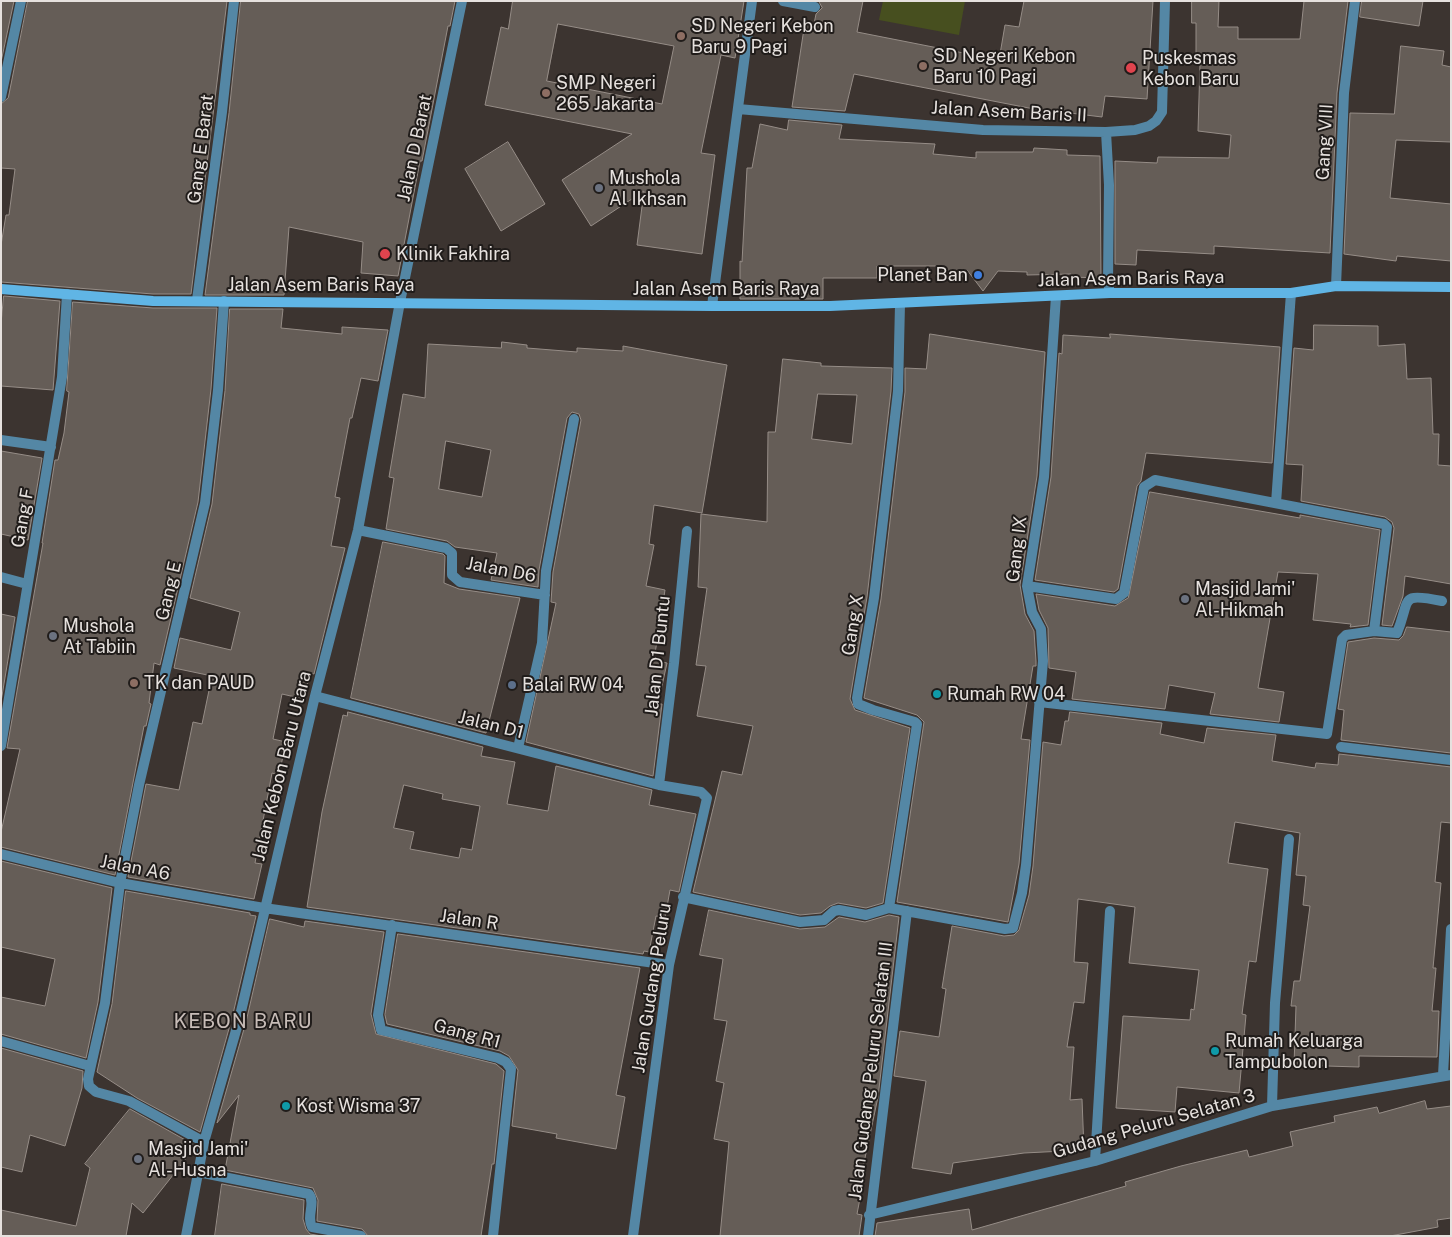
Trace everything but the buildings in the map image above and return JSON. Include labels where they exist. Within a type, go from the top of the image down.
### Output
[{"type":"street","points":[[1,97],[21,1]]},
{"type":"street","name":"Gang E Barat","points":[[197,300],[222,112],[234,1]]},
{"type":"street","name":"Jalan D Barat","points":[[400,302],[462,1]]},
{"type":"street","points":[[712,306],[752,1]]},
{"type":"street","points":[[783,1],[815,8]]},
{"type":"street","name":"Jalan Asem Baris II","points":[[738,109],[983,130],[1106,132],[1135,130],[1149,126],[1156,121],[1162,112],[1165,1]]},
{"type":"street","name":"Gang VIII","points":[[1336,286],[1344,92],[1355,1]]},
{"type":"street","points":[[1106,132],[1109,185],[1108,283],[1110,293]]},
{"type":"street","name":"Jalan Asem Baris Raya","points":[[1,288],[153,301],[712,306],[900,304],[1110,293],[1291,293],[1336,286],[1451,287]]},
{"type":"street","points":[[1276,502],[1291,293]]},
{"type":"street","name":"Gang F","points":[[1,746],[62,377],[67,294]]},
{"type":"street","name":"Gang IX","points":[[907,911],[1005,928],[1012,928],[1015,922],[1026,865],[1043,647],[1040,629],[1032,612],[1027,586],[1044,477],[1056,296]]},
{"type":"street","name":"Gang E","points":[[90,1066],[105,1003],[120,883],[139,785],[205,502],[218,390],[224,301]]},
{"type":"street","name":"Jalan Kebon Baru Utara","points":[[186,1236],[204,1142],[238,1020],[315,696],[358,530],[400,302]]},
{"type":"street","name":"Gang X","points":[[889,908],[917,724],[858,704],[857,698],[874,598],[898,391],[900,304]]},
{"type":"street","points":[[518,748],[542,643],[546,570],[574,418]]},
{"type":"street","points":[[1,440],[51,447]]},
{"type":"street","points":[[1027,586],[1116,599],[1121,597],[1124,593],[1144,487],[1155,480],[1384,524],[1387,527],[1374,631]]},
{"type":"street","name":"Jalan D6","points":[[358,530],[446,548],[452,553],[452,575],[460,582],[546,595]]},
{"type":"street","name":"Jalan D1 Buntu","points":[[660,784],[687,531]]},
{"type":"street","points":[[1,577],[27,584]]},
{"type":"street","points":[[1039,702],[1327,734],[1342,639],[1346,635],[1374,631],[1397,633],[1409,598],[1416,596],[1442,601]]},
{"type":"street","name":"Jalan D1","points":[[315,696],[660,784]]},
{"type":"street","points":[[1341,747],[1451,760]]},
{"type":"street","name":"Jalan Gudang Peluru","points":[[633,1236],[669,966],[683,897],[707,800],[701,792],[660,784]]},
{"type":"street","points":[[1272,1106],[1275,1002],[1290,839]]},
{"type":"street","name":"Jalan A6","points":[[1,854],[120,883],[264,908]]},
{"type":"street","points":[[683,897],[800,922],[824,920],[834,911],[839,910],[866,915],[889,908],[907,911]]},
{"type":"street","name":"Jalan R","points":[[264,908],[669,966]]},
{"type":"street","name":"Jalan Gudang Peluru Selatan III","points":[[868,1236],[869,1215],[907,911]]},
{"type":"street","points":[[1094,1161],[1110,912]]},
{"type":"street","name":"Gang R1","points":[[392,925],[378,1015],[381,1030],[498,1058],[506,1062],[511,1069],[494,1236]]},
{"type":"street","points":[[1447,1075],[1451,929]]},
{"type":"street","points":[[1,1041],[90,1066],[88,1079],[92,1089],[129,1101],[204,1142]]},
{"type":"street","name":"Gudang Peluru Selatan 3","points":[[869,1215],[1094,1161],[1272,1106],[1447,1075]]},
{"type":"street","points":[[198,1172],[309,1194],[312,1200],[310,1224],[312,1226],[361,1236]]},
{"type":"green space","points":[[883,1],[965,1],[959,35],[879,20]]},
{"type":"place","name":"SD Negeri Kebon Baru 9 Pagi","points":[[681,36]]},
{"type":"place","name":"SD Negeri Kebon Baru 10 Pagi","points":[[923,66]]},
{"type":"place","name":"Puskesmas Kebon Baru","points":[[1131,68]]},
{"type":"place","name":"SMP Negeri 265 Jakarta","points":[[546,93]]},
{"type":"place","name":"Mushola Al Ikhsan","points":[[599,188]]},
{"type":"place","name":"Klinik Fakhira","points":[[385,254]]},
{"type":"place","name":"Planet Ban","points":[[978,275]]},
{"type":"place","name":"Masjid Jami' Al-Hikmah","points":[[1185,599]]},
{"type":"place","name":"Mushola At Tabiin","points":[[53,636]]},
{"type":"place","name":"TK dan PAUD","points":[[134,683]]},
{"type":"place","name":"Balai RW 04","points":[[512,685]]},
{"type":"place","name":"Rumah RW 04","points":[[937,694]]},
{"type":"place","name":"Rumah Keluarga Tampubolon","points":[[1215,1051]]},
{"type":"place","name":"Kost Wisma 37","points":[[286,1106]]},
{"type":"place","name":"Masjid Jami' Al-Husna","points":[[138,1159]]},
{"type":"district","name":"KEBON BARU","points":[[243,1022]]}]
